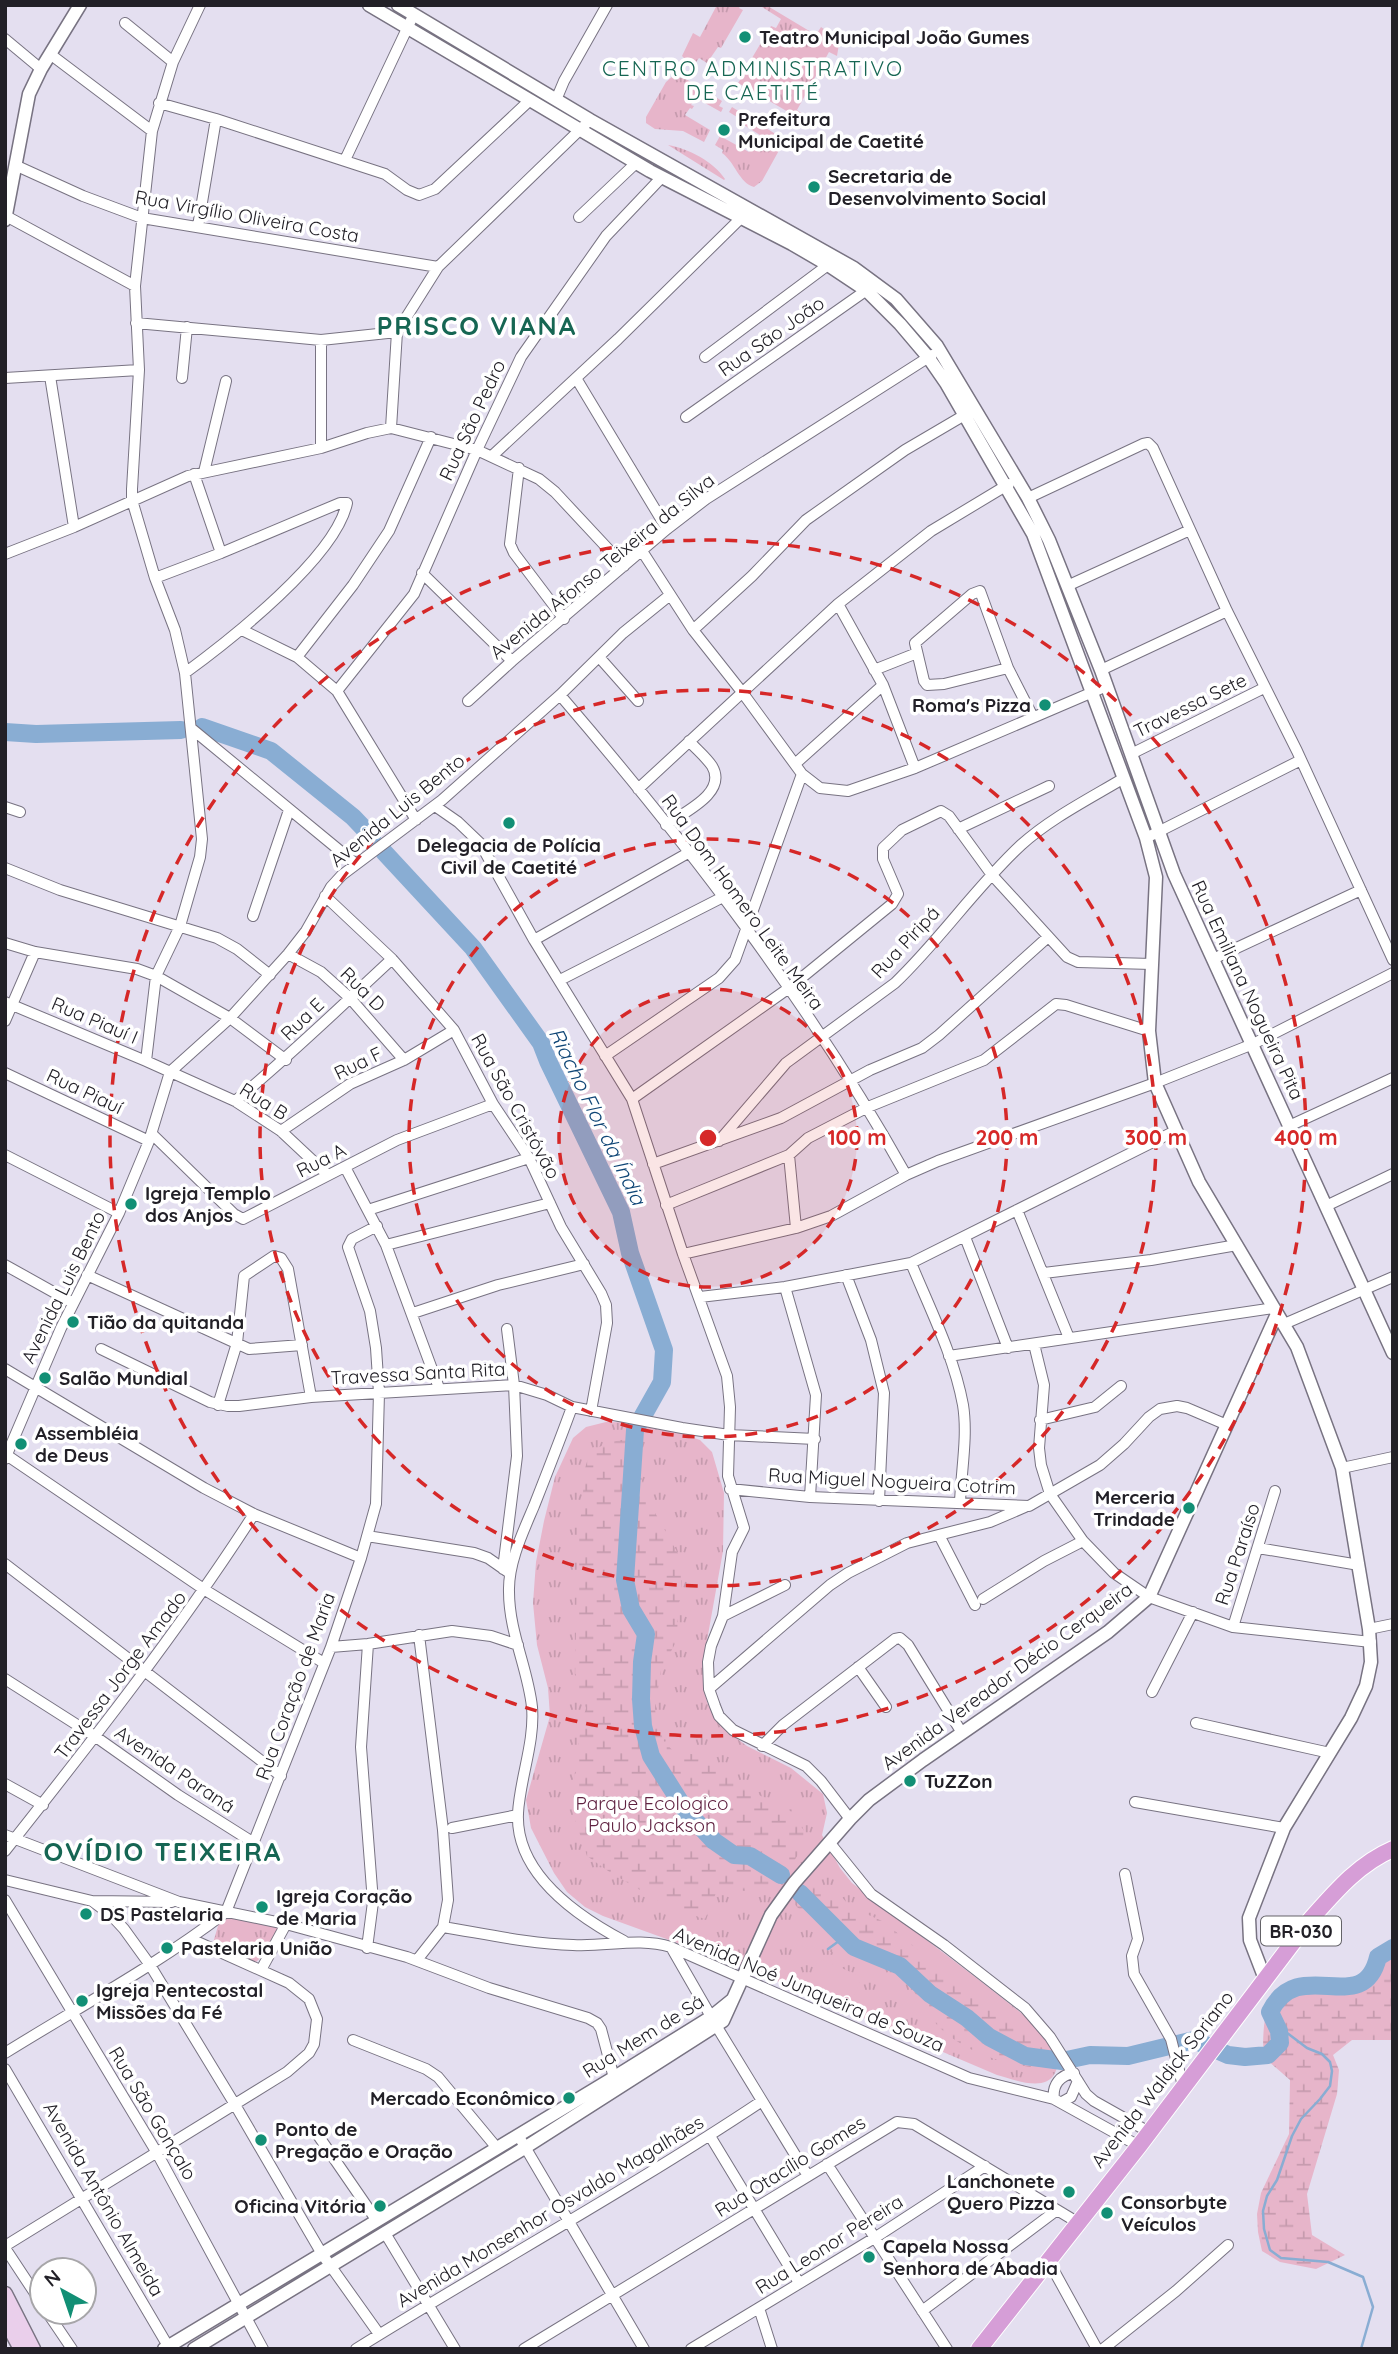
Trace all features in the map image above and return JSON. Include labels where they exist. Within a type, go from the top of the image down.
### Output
[{"type":"main road","name":"Avenida Waldick Soriano","points":[[979,2349],[1139,2146],[1310,1920],[1335,1891],[1370,1862],[1393,1849]]},
{"type":"main road","points":[[5,2294],[29,2348]]},
{"type":"main road","points":[[5,2319],[29,2348]]},
{"type":"street","points":[[80,5],[29,94],[6,218],[135,286]]},
{"type":"street","points":[[146,1060],[156,976],[180,926],[200,857],[202,839],[186,673],[175,630],[155,578],[132,500],[139,370],[135,286],[152,131],[173,62],[200,5]]},
{"type":"street","points":[[369,5],[410,22],[626,139],[828,265],[896,299],[970,412],[1011,483],[1033,534],[1124,778],[1153,835]]},
{"type":"street","points":[[398,5],[410,22],[529,101],[662,177],[854,268],[871,287]]},
{"type":"street","points":[[556,100],[607,5]]},
{"type":"street","points":[[345,160],[410,22]]},
{"type":"street","points":[[125,23],[173,62]]},
{"type":"street","points":[[5,39],[41,69]]},
{"type":"street","points":[[50,54],[152,131]]},
{"type":"street","points":[[159,103],[216,118],[345,160],[385,174],[414,194],[425,195],[435,189],[529,101]]},
{"type":"street","points":[[198,226],[216,118]]},
{"type":"street","points":[[391,428],[397,332],[438,267],[590,120]]},
{"type":"street","points":[[618,152],[626,139]]},
{"type":"street","points":[[579,216],[636,163]]},
{"type":"street","name":"Rua Virgílio Oliveira Costa","points":[[16,166],[83,196],[142,218],[438,267]]},
{"type":"street","name":"Rua São Pedro","points":[[337,691],[405,608],[514,369],[606,236],[662,177]]},
{"type":"street","points":[[492,456],[749,217]]},
{"type":"street","points":[[705,357],[828,265]]},
{"type":"street","name":"Rua São João","points":[[686,417],[871,287]]},
{"type":"street","points":[[136,323],[321,341],[397,332]]},
{"type":"street","points":[[182,378],[187,327]]},
{"type":"street","points":[[321,341],[321,448]]},
{"type":"street","name":"Avenida Afonso Teixeira da Silva","points":[[468,701],[667,529],[721,489],[933,353]]},
{"type":"street","points":[[5,378],[139,370]]},
{"type":"street","points":[[50,376],[74,527]]},
{"type":"street","points":[[576,378],[667,529]]},
{"type":"street","points":[[221,553],[199,473],[226,381]]},
{"type":"street","points":[[693,630],[752,576],[806,520],[914,444],[970,412]]},
{"type":"street","points":[[5,554],[199,473],[321,448],[367,432],[391,428],[477,450],[519,468],[555,492],[624,566]]},
{"type":"street","points":[[297,656],[353,585],[389,531],[431,437]]},
{"type":"street","points":[[1028,498],[1137,446],[1147,443],[1157,453],[1227,611],[1301,760],[1393,960]]},
{"type":"street","points":[[519,468],[510,544],[564,619]]},
{"type":"street","points":[[1011,483],[1028,498],[1049,540],[1131,754],[1153,835],[1156,877],[1149,1031],[1155,1083],[1199,1182],[1297,1347],[1342,1468],[1359,1565],[1370,1635],[1371,1662],[1366,1686],[1351,1718],[1284,1828],[1248,1924],[1250,1940],[1265,1979]]},
{"type":"street","points":[[638,789],[838,604],[931,531],[1011,483]]},
{"type":"street","points":[[155,578],[340,502],[347,503],[343,518],[327,545],[242,630],[186,673]]},
{"type":"street","points":[[1067,586],[1190,530]]},
{"type":"street","points":[[642,551],[693,630],[802,774],[820,788],[838,791],[859,788],[915,768],[1107,686]]},
{"type":"street","points":[[422,573],[512,661]]},
{"type":"street","points":[[1009,668],[944,684],[927,685],[915,644],[918,638],[979,591],[983,595],[1009,668],[1033,717]]},
{"type":"street","name":"Avenida Luis Bento","points":[[6,1456],[34,1386],[120,1213],[150,1137],[170,1072],[230,1018],[270,975],[306,931],[337,880],[435,806],[560,695],[623,633],[670,595]]},
{"type":"street","points":[[838,604],[883,685],[915,768]]},
{"type":"street","points":[[1101,670],[1227,611]]},
{"type":"street","points":[[242,630],[297,656],[337,691],[416,820]]},
{"type":"street","points":[[874,670],[916,653]]},
{"type":"street","points":[[600,657],[638,701]]},
{"type":"street","points":[[795,764],[883,685]]},
{"type":"street","name":"Travessa Sete","points":[[1131,754],[1264,688]]},
{"type":"street","name":"Rua Dom Homero Leite Meira","points":[[560,695],[723,897],[789,988],[868,1107],[905,1175]]},
{"type":"street","points":[[192,729],[356,864]]},
{"type":"street","points":[[666,825],[706,797],[713,789],[716,779],[713,767],[689,741]]},
{"type":"street","points":[[1153,835],[1301,760]]},
{"type":"street","points":[[605,1056],[719,978],[735,960],[802,774]]},
{"type":"street","name":"Rua Piripá","points":[[719,1141],[780,1069],[906,972],[992,875],[1041,830],[1124,778]]},
{"type":"street","points":[[958,829],[1049,786]]},
{"type":"street","points":[[435,806],[458,822],[480,843],[534,940],[632,1099],[666,1205],[727,1376],[730,1394],[728,1476],[744,1528],[732,1552],[723,1616],[711,1646],[708,1662],[709,1689],[715,1706],[726,1724],[744,1737],[806,1766],[850,1819]]},
{"type":"street","points":[[5,807],[20,812]]},
{"type":"street","points":[[253,916],[289,810]]},
{"type":"street","points":[[632,1099],[789,988],[897,899],[897,890],[883,859],[883,848],[902,830],[938,812],[947,813],[992,875],[1048,937],[1073,960],[1152,964]]},
{"type":"street","name":"Rua Emiliana Nogueira Pita","points":[[1153,835],[1174,874],[1253,1044],[1393,1353]]},
{"type":"street","points":[[534,940],[688,853]]},
{"type":"street","points":[[5,868],[60,890],[228,943],[270,975]]},
{"type":"street","points":[[1213,960],[1361,890]]},
{"type":"street","name":"Rua São Cristóvão","points":[[326,896],[392,959],[454,1031],[493,1104],[529,1158],[550,1203],[601,1293],[607,1312],[607,1323],[591,1411]]},
{"type":"street","points":[[561,981],[723,897]]},
{"type":"street","points":[[653,1164],[781,1118],[931,1042],[1048,937]]},
{"type":"street","points":[[5,943],[35,952],[121,965],[156,976],[230,1018],[286,1060]]},
{"type":"street","points":[[5,1021],[9,1003],[35,952]]},
{"type":"street","name":"Rua D","points":[[288,954],[320,972],[350,998],[404,1060]]},
{"type":"street","name":"Rua E","points":[[235,1101],[286,1060],[392,959]]},
{"type":"street","points":[[683,1254],[796,1228],[839,1212],[905,1175],[939,1161],[1155,1083],[1253,1044],[1393,973]]},
{"type":"street","name":"Rua Piauí I","points":[[9,1003],[170,1072]]},
{"type":"street","points":[[666,1205],[789,1155],[808,1138],[868,1107],[984,1060],[1056,1004],[1149,1031]]},
{"type":"street","name":"Rua F","points":[[281,1131],[350,1084],[404,1060],[454,1031]]},
{"type":"street","name":"Rua B","points":[[170,1072],[235,1101],[281,1131],[328,1175]]},
{"type":"street","name":"Rua Piauí","points":[[5,1073],[150,1137]]},
{"type":"street","points":[[1289,1126],[1393,1077]]},
{"type":"street","name":"Rua A","points":[[150,1137],[240,1218],[247,1217],[412,1134],[493,1104]]},
{"type":"street","points":[[700,1297],[785,1287],[911,1263],[1175,1131]]},
{"type":"street","points":[[5,1155],[120,1213]]},
{"type":"street","points":[[789,1155],[796,1228]]},
{"type":"street","points":[[368,1210],[529,1158]]},
{"type":"street","points":[[345,1167],[386,1245],[439,1388]]},
{"type":"street","points":[[1326,1206],[1393,1174]]},
{"type":"street","points":[[386,1245],[550,1203]]},
{"type":"street","points":[[1017,1210],[1069,1338]]},
{"type":"street","name":"Rua Coração de Maria","points":[[226,1912],[331,1647],[367,1536],[377,1489],[379,1393],[370,1311],[348,1247],[352,1239],[377,1226]]},
{"type":"street","points":[[965,1237],[1008,1348]]},
{"type":"street","points":[[1044,1273],[1151,1260],[1237,1245]]},
{"type":"street","name":"Travessa Santa Rita","points":[[218,1405],[237,1343],[244,1276],[274,1256],[281,1258],[288,1269],[311,1397]]},
{"type":"street","points":[[911,1263],[949,1356],[962,1404],[964,1419],[960,1503]]},
{"type":"street","points":[[413,1313],[499,1285],[584,1264]]},
{"type":"street","points":[[5,1265],[73,1303]]},
{"type":"street","points":[[87,1275],[249,1349],[302,1345]]},
{"type":"street","points":[[846,1275],[871,1340],[884,1393],[879,1501]]},
{"type":"street","points":[[949,1356],[1069,1338],[1278,1315],[1365,1289],[1393,1277]]},
{"type":"street","points":[[785,1287],[816,1395],[810,1497]]},
{"type":"street","name":"Avenida Vereador Décio Cerqueira","points":[[732,2000],[771,1915],[786,1893],[869,1800],[1108,1632],[1149,1597],[1278,1315]]},
{"type":"street","points":[[367,1536],[474,1553],[488,1558],[507,1571],[517,1456],[514,1385],[507,1329]]},
{"type":"street","points":[[1034,1344],[1044,1378],[1040,1420],[1041,1465],[1050,1494],[1083,1541],[1121,1578],[1149,1597],[1233,1627],[1370,1635],[1393,1624]]},
{"type":"street","name":"Travessa Santa Rita","points":[[101,1349],[218,1405],[514,1385],[547,1395],[572,1407],[591,1411],[729,1435],[815,1438]]},
{"type":"street","points":[[5,1369],[204,1488],[254,1514],[361,1558]]},
{"type":"street","points":[[1040,1420],[1095,1407],[1121,1387]]},
{"type":"street","name":"Rua Miguel Nogueira Cotrim","points":[[730,1489],[879,1501],[1029,1506],[1100,1465],[1160,1409],[1177,1406],[1186,1408],[1227,1425]]},
{"type":"street","name":"Avenida Noé Junqueira de Souza","points":[[572,1407],[507,1571],[509,1603],[532,1706],[532,1726],[518,1815],[529,1857],[544,1881],[581,1917],[625,1941],[653,1942],[671,1947],[969,2078],[1058,2100],[1139,2146]]},
{"type":"street","points":[[6,1456],[205,1590],[324,1663]]},
{"type":"street","points":[[1342,1468],[1393,1457]]},
{"type":"street","name":"Rua Paraíso","points":[[1233,1627],[1275,1491]]},
{"type":"street","points":[[709,1689],[830,1585],[848,1573],[907,1543],[990,1522],[1029,1506]]},
{"type":"street","name":"Travessa Jorge Amado","points":[[5,1851],[10,1837],[43,1805],[205,1590],[254,1514]]},
{"type":"street","points":[[939,1535],[979,1602],[1044,1561],[1083,1541]]},
{"type":"street","points":[[1258,1548],[1359,1565]]},
{"type":"street","points":[[5,1564],[281,1776]]},
{"type":"street","points":[[723,1616],[785,1585]]},
{"type":"street","points":[[1152,1692],[1193,1612]]},
{"type":"street","points":[[331,1647],[452,1631],[491,1636],[518,1645]]},
{"type":"street","points":[[417,1960],[430,1947],[443,1927],[448,1908],[445,1853],[419,1634]]},
{"type":"street","points":[[762,1746],[783,1725],[895,1639],[904,1641],[961,1733]]},
{"type":"street","points":[[367,1948],[373,1902],[361,1747],[368,1644]]},
{"type":"street","points":[[858,1667],[886,1707]]},
{"type":"street","name":"Avenida Paraná","points":[[5,1679],[254,1843]]},
{"type":"street","points":[[1195,1723],[1329,1753]]},
{"type":"street","points":[[5,1784],[43,1805]]},
{"type":"street","points":[[1135,1802],[1284,1828]]},
{"type":"street","points":[[452,1828],[518,1815]]},
{"type":"street","points":[[10,1837],[179,1902],[286,1924],[417,1960],[448,1974],[597,2023],[601,2029],[613,2083]]},
{"type":"street","points":[[829,1842],[871,1894],[944,1945],[1025,2008],[1050,2037],[1094,2101],[1149,2132]]},
{"type":"street","points":[[1125,1874],[1138,1940],[1132,1956],[1134,1974],[1171,2039],[1183,2086]]},
{"type":"street","points":[[5,1880],[92,1901],[179,1902]]},
{"type":"street","name":"Rua São Gonçalo","points":[[5,1900],[157,2153],[263,2349]]},
{"type":"street","points":[[92,1901],[124,1928],[150,1965],[330,2266],[380,2334]]},
{"type":"street","points":[[5,2053],[150,1965],[226,1912]]},
{"type":"street","points":[[261,1970],[286,1924]]},
{"type":"street","points":[[443,1927],[570,1945],[607,1945],[625,1941]]},
{"type":"street","points":[[28,2282],[5,2247],[299,2063],[309,2053],[316,2034],[317,2019],[309,1999],[289,1983],[191,1938]]},
{"type":"street","points":[[671,1947],[808,2176]]},
{"type":"street","name":"Rua Mem de Sá","points":[[167,2348],[518,2135],[613,2083],[727,2015],[732,2000]]},
{"type":"street","points":[[353,2040],[434,2074],[497,2148]]},
{"type":"street","name":"Avenida Antônio Almeida","points":[[5,2069],[167,2348]]},
{"type":"street","points":[[1065,2075],[1076,2077],[1071,2098],[1058,2100],[1054,2089],[1057,2082],[1065,2075]]},
{"type":"street","name":"Rua Mem de Sá","points":[[194,2349],[526,2147],[613,2083]]},
{"type":"street","name":"Avenida Monsenhor Osvaldo Magalhães","points":[[356,2349],[710,2136],[762,2101]]},
{"type":"street","name":"Rua Otacílio Gomes","points":[[524,2349],[888,2126],[902,2121],[914,2124],[1077,2222]]},
{"type":"street","points":[[313,2127],[377,2221]]},
{"type":"street","points":[[518,2135],[643,2349]]},
{"type":"street","points":[[710,2136],[799,2283]]},
{"type":"street","points":[[827,2164],[947,2349]]},
{"type":"street","name":"Rua Leonor Pereira","points":[[691,2349],[876,2237],[985,2165]]},
{"type":"street","points":[[922,2311],[1057,2210]]},
{"type":"street","points":[[385,2233],[455,2349]]},
{"type":"street","points":[[1103,2349],[1176,2291],[1228,2245]]},
{"type":"street","points":[[1048,2260],[1097,2349]]},
{"type":"street","points":[[759,2308],[772,2349]]},
{"type":"street","points":[[56,2326],[72,2349]]},
{"type":"green space","points":[[717,5],[741,5],[739,8],[743,10],[721,48],[718,47],[707,63],[699,58],[694,65],[689,63],[682,56],[693,33],[700,37]]},
{"type":"green space","points":[[759,5],[766,5],[816,35],[821,27],[839,44],[837,56],[829,52],[797,110],[803,114],[798,121],[787,119],[790,113],[738,83],[771,26],[776,28],[781,19]]},
{"type":"green space","points":[[673,76],[686,79],[722,101],[719,106],[723,108],[721,112],[696,98],[691,105],[694,106],[685,115],[710,130],[704,142],[683,131],[655,129],[646,123],[646,117],[666,82]]},
{"type":"green space","points":[[732,107],[782,138],[782,145],[762,181],[754,187],[744,181],[722,153],[723,150],[715,145],[720,136],[749,152],[754,145],[752,141],[755,143],[760,135],[736,120],[737,117],[729,112]]},
{"type":"green space","points":[[668,145],[700,157],[725,179],[724,180]]},
{"type":"green space","name":"Parque Ecologico Paulo Jackson","points":[[606,1422],[650,1423],[700,1440],[712,1452],[724,1493],[723,1551],[706,1646],[703,1684],[713,1714],[724,1729],[747,1746],[791,1768],[823,1794],[827,1813],[822,1835],[840,1868],[852,1883],[1013,2006],[1044,2034],[1052,2043],[1058,2058],[1055,2073],[1050,2079],[1028,2083],[997,2075],[741,1966],[603,1916],[585,1907],[567,1892],[554,1873],[531,1828],[526,1800],[550,1716],[548,1688],[537,1645],[533,1603],[536,1562],[555,1477],[573,1438],[586,1427]]},
{"type":"green space","points":[[640,1438],[640,1471],[645,1495],[680,1557],[682,1595],[678,1605],[677,1640],[661,1670],[655,1709],[657,1725],[664,1741],[674,1752],[708,1756],[722,1770],[757,1794],[787,1806],[807,1835],[799,1853],[775,1883],[760,1894],[719,1886],[705,1919],[669,1907],[587,1856],[573,1813],[574,1780],[581,1725],[586,1708],[575,1681],[578,1529],[586,1466],[590,1455],[600,1447],[616,1441]]},
{"type":"green space","points":[[802,1881],[835,1890],[851,1907],[882,1921],[1048,2052],[1051,2058],[1045,2066],[1038,2068],[1008,2063],[978,2053],[939,2027],[909,1984],[893,1968],[871,1958],[830,1952],[825,1948],[829,1939],[826,1925],[798,1908],[789,1898]]},
{"type":"green space","points":[[224,1916],[280,1927],[265,1954],[256,1962],[245,1960],[213,1943],[220,1919]]},
{"type":"green space","points":[[1393,1944],[1393,2040],[1352,2040],[1333,2055],[1339,2070],[1337,2094],[1307,2194],[1312,2235],[1345,2255],[1316,2269],[1280,2262],[1262,2251],[1257,2214],[1261,2193],[1289,2134],[1290,2080],[1264,2053],[1263,2038],[1267,2014],[1272,2005],[1289,1990],[1311,1982],[1357,1977]]},
{"type":"green space","points":[[819,1958],[862,1977],[852,2001],[808,1982]]},
{"type":"waterway","name":"Riacho Flor da Índia","points":[[202,727],[271,751],[353,817],[372,837]]},
{"type":"waterway","name":"Riacho Flor da Índia","points":[[5,732],[36,734],[181,730]]},
{"type":"waterway","name":"Riacho Flor da Índia","points":[[384,852],[473,948],[541,1043],[621,1212],[630,1253],[664,1350],[662,1382],[635,1430],[625,1580],[631,1609],[646,1634],[642,1662],[643,1726],[651,1756],[686,1811],[714,1841],[734,1855],[750,1856],[781,1875]]},
{"type":"waterway","name":"Riacho Flor da Índia","points":[[800,1893],[854,1947],[900,1966],[930,1994],[967,2018],[989,2037],[1025,2056],[1062,2061],[1090,2055],[1128,2056],[1194,2040],[1228,2055],[1268,2055],[1280,2043],[1279,2031],[1270,2012],[1282,1995],[1297,1987],[1345,1987],[1359,1984],[1370,1975],[1378,1957],[1393,1948]]},
{"type":"waterway","points":[[828,1949],[843,1938]]},
{"type":"waterway","points":[[1274,2023],[1307,2048],[1322,2054],[1330,2062],[1332,2071],[1330,2086],[1301,2119],[1292,2136],[1277,2180],[1267,2196],[1263,2211],[1264,2229],[1270,2250],[1281,2258],[1328,2262],[1363,2277],[1373,2307],[1361,2349]]},
{"type":"place","name":"Teatro Municipal João Gumes","points":[[745,37]]},
{"type":"place","name":"Prefeitura Municipal de Caetité","points":[[724,130]]},
{"type":"place","name":"Secretaria de Desenvolvimento Social","points":[[814,187]]},
{"type":"place","name":"Roma's Pizza","points":[[1045,705]]},
{"type":"place","name":"Delegacia de Polícia Civil de Caetité","points":[[509,823]]},
{"type":"place","name":"Igreja Templo dos Anjos","points":[[131,1204]]},
{"type":"place","name":"Tião da quitanda","points":[[73,1322]]},
{"type":"place","name":"Salão Mundial","points":[[45,1378]]},
{"type":"place","name":"Assembléia de Deus","points":[[21,1444]]},
{"type":"place","name":"Merceria Trindade","points":[[1189,1508]]},
{"type":"place","name":"TuZZon","points":[[910,1781]]},
{"type":"place","name":"Igreja Coração de Maria","points":[[262,1907]]},
{"type":"place","name":"DS Pastelaria","points":[[86,1914]]},
{"type":"place","name":"Pastelaria União","points":[[167,1948]]},
{"type":"place","name":"Igreja Pentecostal Missões da Fé","points":[[82,2001]]},
{"type":"place","name":"Mercado Econômico","points":[[569,2098]]},
{"type":"place","name":"Ponto de Pregação e Oração","points":[[261,2140]]},
{"type":"place","name":"Lanchonete Quero Pizza","points":[[1069,2192]]},
{"type":"place","name":"Oficina Vitória","points":[[380,2206]]},
{"type":"place","name":"Consorbyte Veículos","points":[[1107,2213]]},
{"type":"place","name":"Capela Nossa Senhora de Abadia","points":[[869,2257]]},
{"type":"district","name":"CENTRO ADMINISTRATIVO DE CAETITÉ","points":[[753,80]]},
{"type":"district","name":"PRISCO VIANA","points":[[477,325]]},
{"type":"district","name":"OVÍDIO TEIXEIRA","points":[[163,1851]]}]
